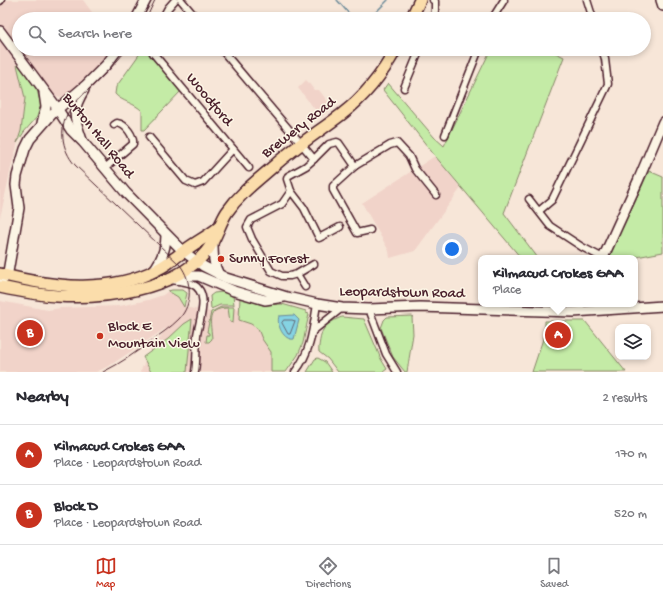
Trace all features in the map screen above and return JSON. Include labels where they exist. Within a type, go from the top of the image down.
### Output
[{"type":"highway","points":[[414,12],[420,0]]},
{"type":"highway","name":"Brewery Road","points":[[196,262],[213,241],[227,212],[246,189],[278,162],[344,113],[379,76],[392,56]]},
{"type":"highway","name":"Brewery Road","points":[[183,251],[218,228]]},
{"type":"highway","points":[[2,278],[61,286],[111,285],[128,281],[152,272],[168,263],[183,251]]},
{"type":"highway","points":[[0,288],[57,296],[98,296],[133,290],[170,278],[196,262]]},
{"type":"street","points":[[140,12],[146,0]]},
{"type":"street","points":[[166,12],[175,0]]},
{"type":"street","points":[[181,0],[191,12]]},
{"type":"street","points":[[433,0],[435,1],[435,12]]},
{"type":"street","points":[[496,12],[504,0]]},
{"type":"street","points":[[587,0],[591,12]]},
{"type":"street","points":[[661,0],[663,6]]},
{"type":"street","name":"Burton Hall Road","points":[[0,32],[12,48]]},
{"type":"street","name":"Burton Hall Road","points":[[18,56],[71,130],[126,193],[183,251]]},
{"type":"street","points":[[2,278],[19,208],[16,185],[18,172],[25,149],[30,139],[57,109],[86,85],[112,56]]},
{"type":"street","name":"Woodford","points":[[156,56],[249,168]]},
{"type":"street","points":[[227,56],[314,159]]},
{"type":"street","points":[[404,88],[417,56]]},
{"type":"street","points":[[445,135],[476,56]]},
{"type":"street","points":[[539,211],[552,200],[608,84],[604,56]]},
{"type":"street","points":[[83,142],[76,122],[75,107],[86,85]]},
{"type":"street","points":[[42,125],[46,107],[46,94],[58,98],[71,97]]},
{"type":"street","points":[[604,255],[638,182],[663,122]]},
{"type":"street","points":[[42,125],[47,123],[59,123],[71,130]]},
{"type":"street","points":[[104,168],[133,144],[133,136],[123,124],[117,123],[114,125]]},
{"type":"street","name":"Woodford","points":[[149,137],[186,181],[195,185],[203,182],[233,149]]},
{"type":"street","points":[[340,227],[319,238],[304,208],[291,191],[287,179],[288,176],[306,166],[329,144],[337,142],[355,166]]},
{"type":"street","points":[[370,230],[357,234],[332,188],[355,166],[390,145],[397,144],[409,156],[415,169],[436,195]]},
{"type":"street","points":[[291,191],[282,204],[251,220],[247,227],[252,240],[271,271],[282,276],[290,276],[297,274],[314,264]]},
{"type":"street","points":[[529,199],[550,226],[597,255]]},
{"type":"street","points":[[152,272],[163,255],[166,246],[166,235]]},
{"type":"street","points":[[213,241],[215,267],[219,275]]},
{"type":"street","name":"Leopardstown Road","points":[[183,251],[196,262],[233,281],[287,297],[342,308],[369,309],[420,307],[534,311],[610,307]]},
{"type":"street","points":[[297,274],[305,287]]},
{"type":"street","points":[[170,278],[200,276],[234,290],[265,300],[287,297]]},
{"type":"street","points":[[170,278],[193,284],[202,296],[203,307],[197,336],[195,372]]},
{"type":"street","points":[[295,372],[304,360],[309,349],[317,304]]},
{"type":"street","name":"Leopardstown Road","points":[[638,306],[663,306]]},
{"type":"street","points":[[312,331],[342,308]]},
{"type":"street","points":[[369,309],[386,354],[397,372]]},
{"type":"shaded area","points":[[0,0],[83,0],[92,12],[12,12],[12,44],[0,28]]},
{"type":"shaded area","points":[[0,40],[17,65],[25,98],[21,131],[0,218]]},
{"type":"shaded area","points":[[22,56],[106,56],[69,94],[60,97],[51,94]]},
{"type":"shaded area","points":[[306,80],[314,90],[319,90],[332,107],[321,117],[298,88]]},
{"type":"shaded area","points":[[435,156],[461,188],[415,251],[390,258],[389,251],[362,203]]},
{"type":"shaded area","points":[[168,291],[178,297],[184,307],[211,312],[224,306],[246,310],[273,345],[277,372],[140,372],[151,349],[155,346],[166,328],[109,366],[96,372],[0,372],[0,301],[48,310],[61,308],[120,306],[148,300],[163,295]]},
{"type":"green space","points":[[138,56],[154,56],[181,91],[144,130],[142,130],[142,111],[136,106],[118,97],[115,94],[116,87]]},
{"type":"green space","points":[[488,56],[564,57],[504,213],[536,255],[518,255],[435,156],[383,90],[388,83],[434,137],[444,146]]},
{"type":"green space","points":[[19,64],[37,90],[41,105],[37,117],[17,143],[21,131],[25,98],[17,65]]},
{"type":"green space","points":[[649,171],[663,177],[663,252],[638,257],[638,255],[609,255]]},
{"type":"green space","points":[[183,290],[187,293],[184,307],[178,297],[168,291]]},
{"type":"green space","points":[[222,292],[233,295],[234,305],[220,305],[211,309],[210,296],[214,293]]},
{"type":"green space","points":[[240,297],[263,305],[282,304],[306,311],[306,313],[309,314],[303,343],[298,355],[286,372],[271,372],[271,352],[262,339],[258,329],[251,324],[239,320]]},
{"type":"green space","points":[[221,307],[234,307],[233,323],[230,322],[228,308],[216,311],[211,318],[212,339],[209,342],[206,342],[207,335],[209,335],[207,332],[211,312]]},
{"type":"green space","points":[[412,316],[414,317],[412,317],[413,334],[407,372],[405,372],[393,357],[381,328],[387,317]]},
{"type":"green space","points":[[342,317],[364,319],[381,359],[387,369],[383,372],[338,372],[328,359],[319,352],[324,328],[331,322]]},
{"type":"green space","points":[[192,319],[187,372],[151,372],[143,357]]},
{"type":"green space","points":[[545,321],[585,321],[626,372],[532,372],[545,333]]},
{"type":"green space","points":[[318,358],[325,362],[332,372],[307,372],[315,359]]},
{"type":"water","points":[[294,315],[299,320],[294,339],[290,339],[287,338],[282,332],[278,320],[279,316]]},
{"type":"waterway","points":[[337,0],[348,12]]},
{"type":"waterway","points":[[376,12],[388,0]]},
{"type":"tram line","points":[[149,12],[155,0]]},
{"type":"tram line","points":[[103,372],[135,353],[176,322],[184,313],[189,300],[189,285],[180,265],[75,165],[70,159],[64,145],[64,122],[71,108],[121,56]]},
{"type":"place","name":"Sunny Forest","points":[[221,259]]},
{"type":"place","name":"Block D","points":[[30,333]]},
{"type":"place","name":"Kilmacud Crokes GAA","points":[[558,335]]},
{"type":"place","name":"Block E Mountain View","points":[[100,336]]}]
